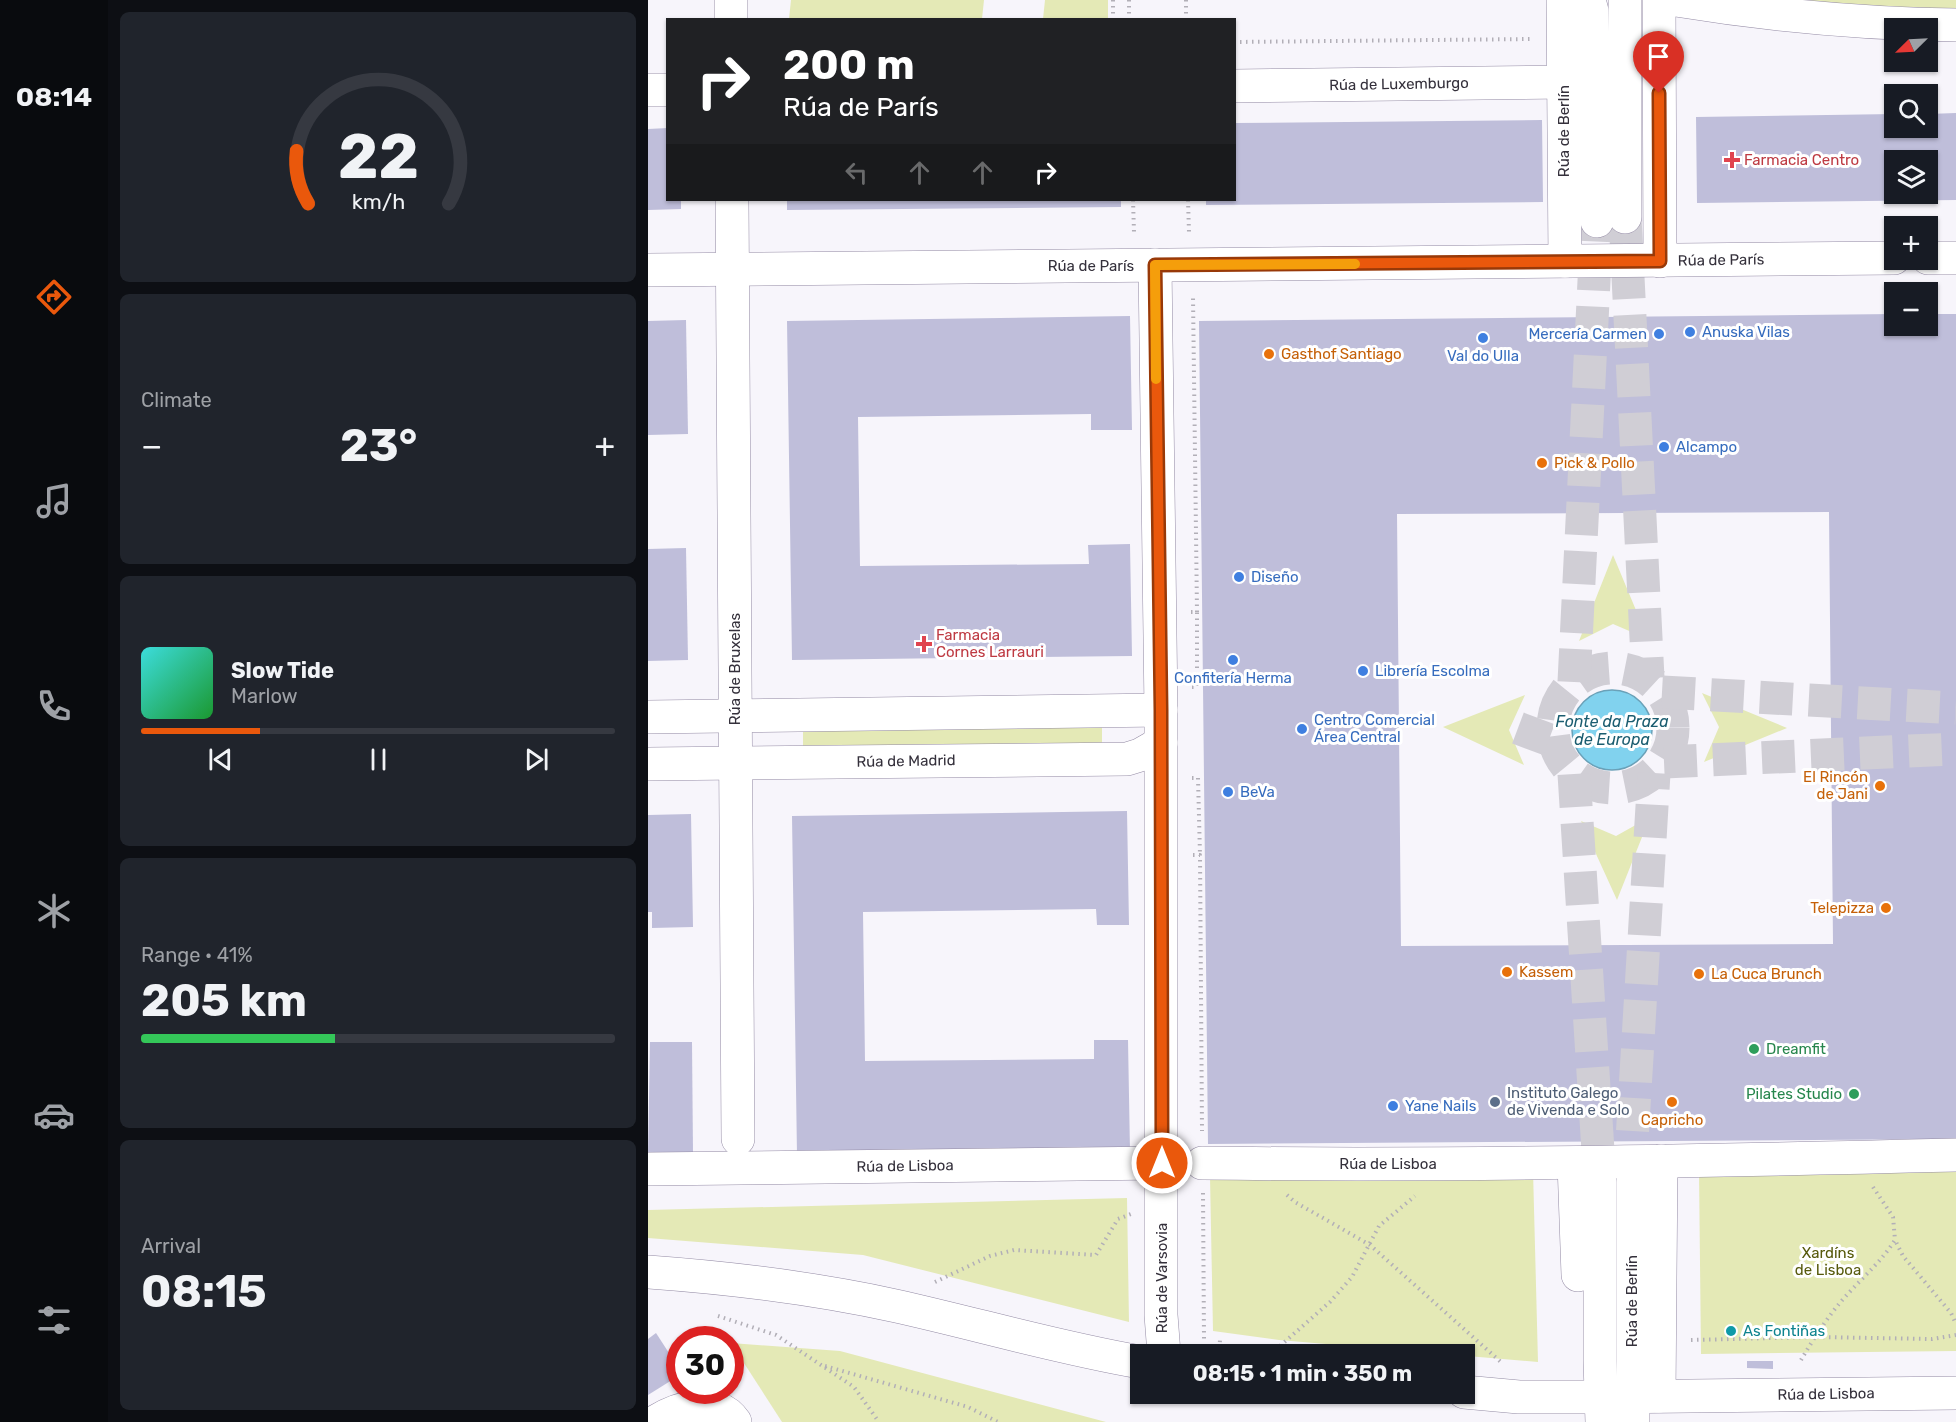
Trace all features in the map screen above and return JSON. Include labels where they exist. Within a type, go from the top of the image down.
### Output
[{"type":"street","points":[[731,0],[731,18]]},
{"type":"street","name":"Rúa de Berlín","points":[[1563,0],[1564,261]]},
{"type":"street","name":"Rúa de Berlín","points":[[1589,0],[1592,11],[1611,219],[1624,0]]},
{"type":"street","points":[[1659,0],[1660,261]]},
{"type":"street","points":[[1676,0],[1785,15],[1915,25],[1956,25]]},
{"type":"street","name":"Rúa de Luxemburgo","points":[[1236,86],[1563,82]]},
{"type":"street","points":[[648,90],[666,90]]},
{"type":"street","name":"Rúa de Bruxelas","points":[[732,201],[738,1139]]},
{"type":"street","name":"Rúa de París","points":[[648,270],[1884,258]]},
{"type":"street","points":[[1938,258],[1956,258]]},
{"type":"street","name":"Rúa de Varsovia","points":[[1155,265],[1161,710],[1161,1315],[1163,1344]]},
{"type":"street","points":[[648,717],[1161,710]]},
{"type":"street","name":"Rúa de Madrid","points":[[648,764],[1127,759],[1140,755],[1161,743]]},
{"type":"street","name":"Rúa de Lisboa","points":[[1202,1163],[1574,1163],[1956,1155]]},
{"type":"street","points":[[1618,1405],[1661,1161]]},
{"type":"street","name":"Rúa de Lisboa","points":[[648,1169],[1162,1163]]},
{"type":"street","points":[[1574,1163],[1582,1361],[1618,1405]]},
{"type":"street","name":"Rúa de Berlín","points":[[1618,1405],[1633,1180]]},
{"type":"street","points":[[1600,1182],[1618,1405]]},
{"type":"street","points":[[648,1272],[716,1277],[817,1291],[894,1306],[1130,1360]]},
{"type":"street","name":"Rúa de Lisboa","points":[[1475,1393],[1618,1405],[1956,1393]]},
{"type":"street","points":[[655,1422],[683,1409],[701,1406],[716,1408],[730,1415],[735,1422]]},
{"type":"path","points":[[1113,0],[1113,18]]},
{"type":"path","points":[[1129,0],[1129,18]]},
{"type":"path","points":[[1186,0],[1186,18]]},
{"type":"path","points":[[1236,42],[1533,39]]},
{"type":"path","points":[[1133,201],[1134,232]]},
{"type":"path","points":[[1188,201],[1189,232]]},
{"type":"path","points":[[1194,297],[1197,687]]},
{"type":"path","points":[[1188,612],[1197,612]]},
{"type":"path","points":[[1198,778],[1204,1339]]},
{"type":"path","points":[[1190,855],[1200,855]]},
{"type":"path","points":[[1858,1157],[1866,1179],[1893,1217],[1895,1240],[1903,1256],[1951,1313],[1956,1324]]},
{"type":"path","points":[[1254,1164],[1295,1202],[1370,1245],[1503,1364]]},
{"type":"path","points":[[1282,1344],[1330,1302],[1352,1277],[1379,1226],[1455,1164]]},
{"type":"path","points":[[927,1285],[990,1256],[1014,1250],[1096,1254],[1118,1219],[1137,1212]]},
{"type":"path","points":[[1801,1360],[1815,1337],[1844,1299],[1884,1257],[1895,1240]]},
{"type":"path","points":[[718,1316],[776,1335],[854,1388],[879,1422]]},
{"type":"path","points":[[1698,1340],[1815,1337],[1932,1339],[1956,1335]]},
{"type":"path","points":[[1219,1344],[1220,1340]]},
{"type":"path","points":[[821,1365],[968,1407],[998,1422]]},
{"type":"green space","points":[[791,0],[984,0],[982,18],[789,18]]},
{"type":"green space","points":[[1045,0],[1108,0],[1108,18],[1043,18]]},
{"type":"green space","points":[[1776,0],[1956,0],[1956,11]]},
{"type":"green space","points":[[1613,555],[1648,639],[1613,624],[1579,641]]},
{"type":"green space","points":[[1702,693],[1787,728],[1704,762],[1719,727]]},
{"type":"green space","points":[[1525,695],[1509,730],[1524,765],[1443,727]]},
{"type":"green space","points":[[1102,718],[1102,751],[803,754],[803,721]]},
{"type":"green space","points":[[1650,817],[1617,900],[1581,821],[1616,836]]},
{"type":"green space","name":"Xardíns de Lisboa","points":[[1956,1169],[1956,1351],[1701,1354],[1699,1171]]},
{"type":"green space","points":[[1533,1170],[1538,1362],[1475,1357],[1475,1344],[1326,1344],[1213,1331],[1210,1176]]},
{"type":"green space","points":[[1127,1198],[1129,1322],[863,1255],[648,1238],[648,1210]]},
{"type":"green space","points":[[744,1344],[840,1351],[1106,1422],[782,1422],[744,1363]]},
{"type":"water","name":"Fonte da Praza de Europa","points":[[1612,690],[1627,693],[1640,702],[1649,715],[1652,730],[1649,745],[1640,758],[1627,767],[1612,770],[1597,767],[1584,758],[1575,745],[1572,730],[1575,715],[1584,702],[1597,693]]},
{"type":"building","points":[[1956,113],[1956,200],[1938,200],[1938,150],[1884,150],[1884,201],[1697,203],[1696,117],[1884,114],[1884,138],[1938,138],[1938,114]]},
{"type":"building","points":[[1542,120],[1543,202],[1206,205],[1206,201],[1236,201],[1236,123]]},
{"type":"building","points":[[666,128],[666,201],[681,201],[681,209],[648,210],[648,129]]},
{"type":"building","points":[[787,201],[1121,201],[1121,207],[787,210]]},
{"type":"building","name":"Centro Comercial Área Central","points":[[1884,314],[1884,336],[1938,336],[1938,314],[1956,314],[1956,1139],[1208,1144],[1199,321]],"holes":[[[1829,512],[1833,944],[1401,946],[1397,514]]]},
{"type":"building","points":[[1130,316],[1132,430],[1091,430],[1091,414],[858,417],[860,566],[1089,564],[1088,545],[1130,544],[1132,656],[792,660],[787,321]]},
{"type":"building","points":[[686,320],[688,434],[648,435],[648,321]]},
{"type":"building","points":[[686,548],[688,660],[648,661],[648,549]]},
{"type":"building","points":[[1127,811],[1129,925],[1097,925],[1096,909],[863,912],[865,1061],[1094,1059],[1094,1040],[1128,1040],[1130,1152],[797,1155],[792,816]]},
{"type":"building","points":[[691,814],[693,927],[652,928],[652,912],[648,912],[648,815]]},
{"type":"building","points":[[650,1042],[692,1042],[693,1154],[648,1154]]},
{"type":"building","points":[[656,1333],[666,1348],[666,1384],[648,1395],[648,1339]]},
{"type":"building","points":[[1747,1361],[1773,1361],[1773,1369],[1747,1368]]},
{"type":"tunnel","points":[[1625,217],[1648,678]]},
{"type":"tunnel","points":[[1574,682],[1597,221]]},
{"type":"tunnel","points":[[1613,668],[1636,672],[1656,685],[1669,705],[1673,728],[1669,751],[1656,771],[1636,784],[1613,788],[1590,784],[1570,771],[1557,751],[1553,728],[1557,705],[1570,685],[1590,672],[1613,668]]},
{"type":"tunnel","points":[[1662,692],[1956,708]]},
{"type":"tunnel","points":[[1518,728],[1555,742]]},
{"type":"tunnel","points":[[1664,762],[1956,749]]},
{"type":"tunnel","points":[[1633,1180],[1632,1140],[1654,773]]},
{"type":"tunnel","points":[[1574,774],[1600,1182]]},
{"type":"slow traffic","points":[[1156,379],[1155,265],[1355,264]]},
{"type":"place","name":"Farmacia Centro","points":[[1732,160]]},
{"type":"place","name":"Anuska Vilas","points":[[1690,332]]},
{"type":"place","name":"Mercería Carmen","points":[[1659,334]]},
{"type":"place","name":"Val do Ulla","points":[[1483,338]]},
{"type":"place","name":"Gasthof Santiago","points":[[1269,354]]},
{"type":"place","name":"Alcampo","points":[[1664,447]]},
{"type":"place","name":"Pick & Pollo","points":[[1542,463]]},
{"type":"place","name":"Diseño","points":[[1239,577]]},
{"type":"place","name":"Farmacia Cornes Larrauri","points":[[924,644]]},
{"type":"place","name":"Confitería Herma","points":[[1233,660]]},
{"type":"place","name":"Librería Escolma","points":[[1363,671]]},
{"type":"place","name":"Centro Comercial Área Central","points":[[1302,729]]},
{"type":"place","name":"El Rincón de Jani","points":[[1880,786]]},
{"type":"place","name":"BeVa","points":[[1228,792]]},
{"type":"place","name":"Telepizza","points":[[1886,908]]},
{"type":"place","name":"Kassem","points":[[1507,972]]},
{"type":"place","name":"La Cuca Brunch","points":[[1699,974]]},
{"type":"place","name":"Dreamfit","points":[[1754,1049]]},
{"type":"place","name":"Pilates Studio","points":[[1854,1094]]},
{"type":"place","name":"Instituto Galego de Vivenda e Solo","points":[[1495,1102]]},
{"type":"place","name":"Capricho","points":[[1672,1102]]},
{"type":"place","name":"Yane Nails","points":[[1393,1106]]},
{"type":"place","name":"As Fontiñas","points":[[1731,1331]]},
{"type":"route","points":[[1162,1163],[1161,710],[1155,265],[1660,261],[1659,93]]}]
